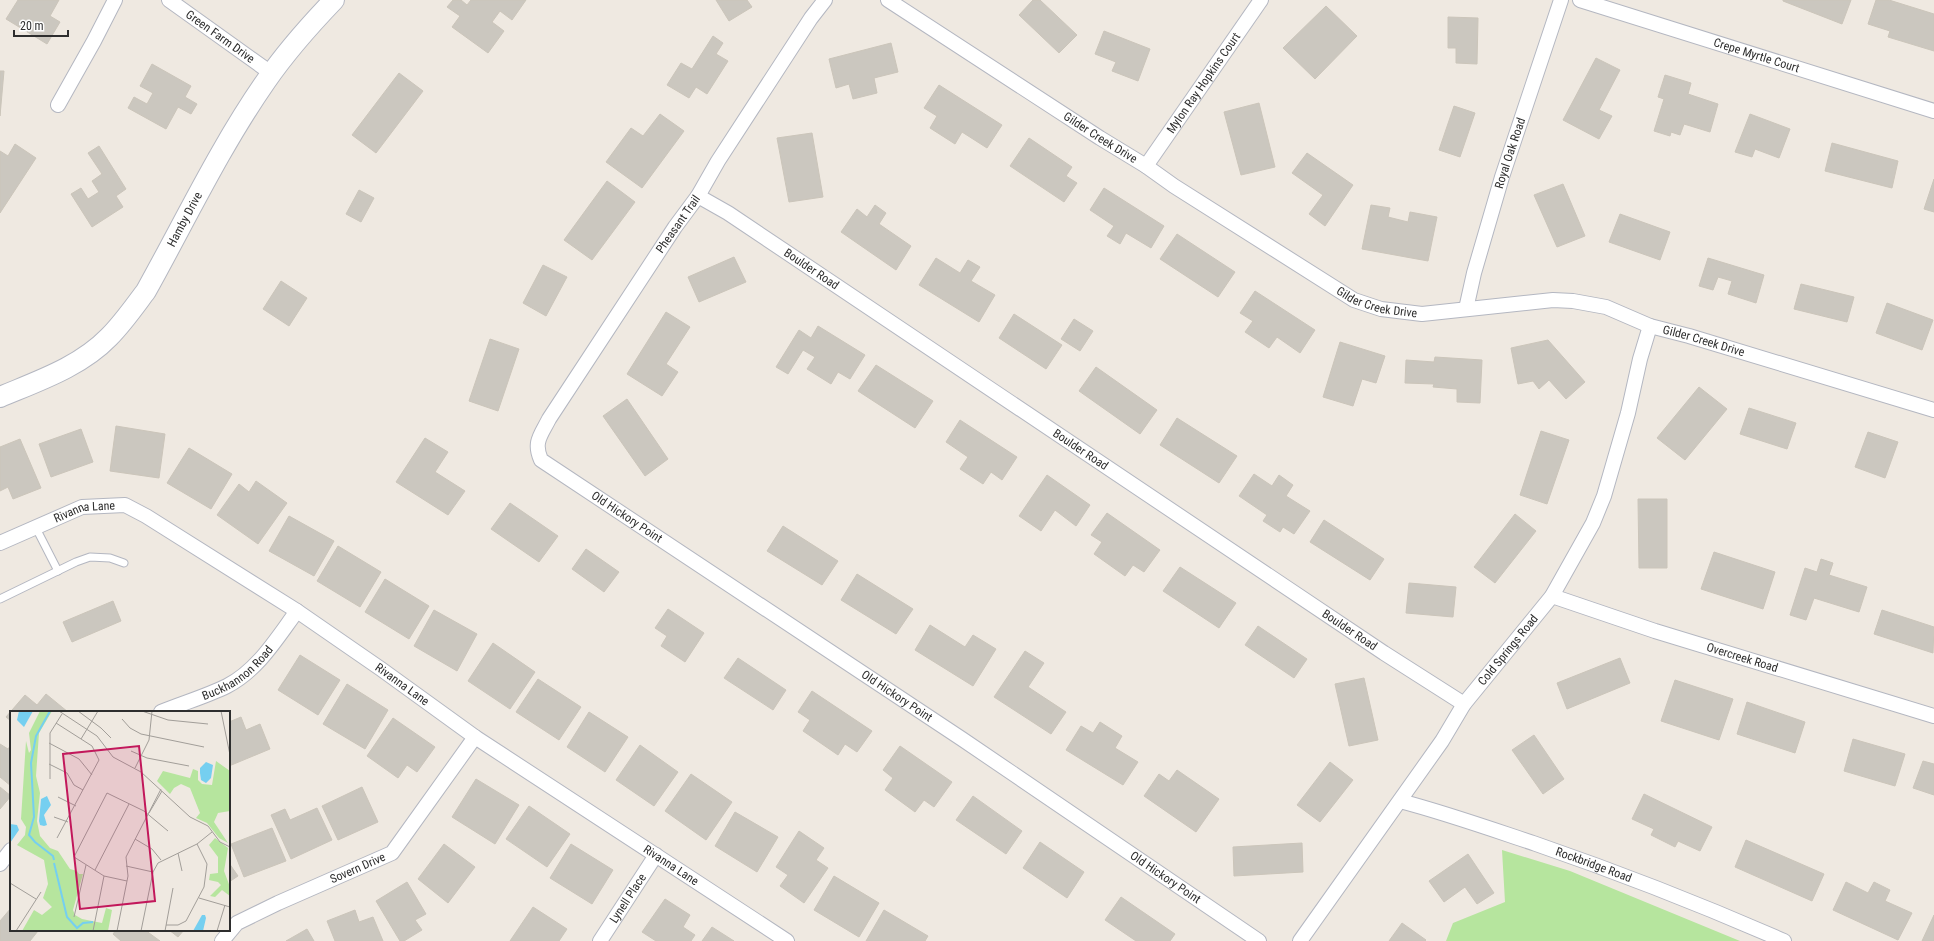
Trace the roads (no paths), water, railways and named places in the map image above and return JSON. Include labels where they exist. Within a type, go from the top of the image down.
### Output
[{"type":"street","points":[[58,105],[115,0]]},
{"type":"street","name":"Green Farm Drive","points":[[169,0],[271,73]]},
{"type":"street","name":"Hamby Drive","points":[[0,397],[56,374],[86,356],[108,338],[127,318],[146,291],[242,117],[271,73],[296,41],[334,0]]},
{"type":"street","name":"Pheasant Trail","points":[[536,450],[537,444],[549,419],[675,227],[698,196],[726,148],[811,18],[825,0]]},
{"type":"street","name":"Gilder Creek Drive","points":[[888,0],[1146,166],[1194,199],[1354,300],[1381,309],[1410,314],[1553,300],[1573,301],[1606,308],[1650,326],[1689,336],[1934,410]]},
{"type":"street","name":"Mylon Ray Hopkins Court","points":[[1146,166],[1261,0]]},
{"type":"street","name":"Royal Oak Road","points":[[1466,309],[1474,273],[1502,177],[1561,0]]},
{"type":"street","name":"Crepe Myrtle Court","points":[[1580,0],[1934,111]]},
{"type":"street","name":"Boulder Road","points":[[698,196],[728,213],[1384,653],[1464,704]]},
{"type":"street","name":"Cold Springs Road","points":[[1300,941],[1442,741],[1464,704],[1552,596],[1593,523],[1604,496],[1628,413],[1640,359],[1650,326]]},
{"type":"street","name":"Old Hickory Point","points":[[536,450],[541,460],[955,735],[1259,941]]},
{"type":"street","name":"Rivanna Lane","points":[[0,543],[82,507],[125,505],[146,516],[297,611],[475,737],[787,941]]},
{"type":"street","name":"Overcreek Road","points":[[1552,596],[1655,631],[1934,716]]},
{"type":"street","name":"Buckhannon Road","points":[[164,711],[228,686],[245,674],[262,657],[297,611]]},
{"type":"street","name":"Sovern Drive","points":[[222,941],[237,923],[278,903],[392,853],[475,737]]},
{"type":"street","name":"Rockbridge Road","points":[[1400,800],[1442,812],[1600,867],[1717,912],[1784,941]]},
{"type":"street","points":[[0,864],[10,851]]},
{"type":"street","name":"Lynell Place","points":[[600,941],[656,856]]},
{"type":"lane","points":[[36,528],[58,571]]},
{"type":"lane","points":[[0,599],[58,571],[90,558],[110,558],[124,563]]}]
